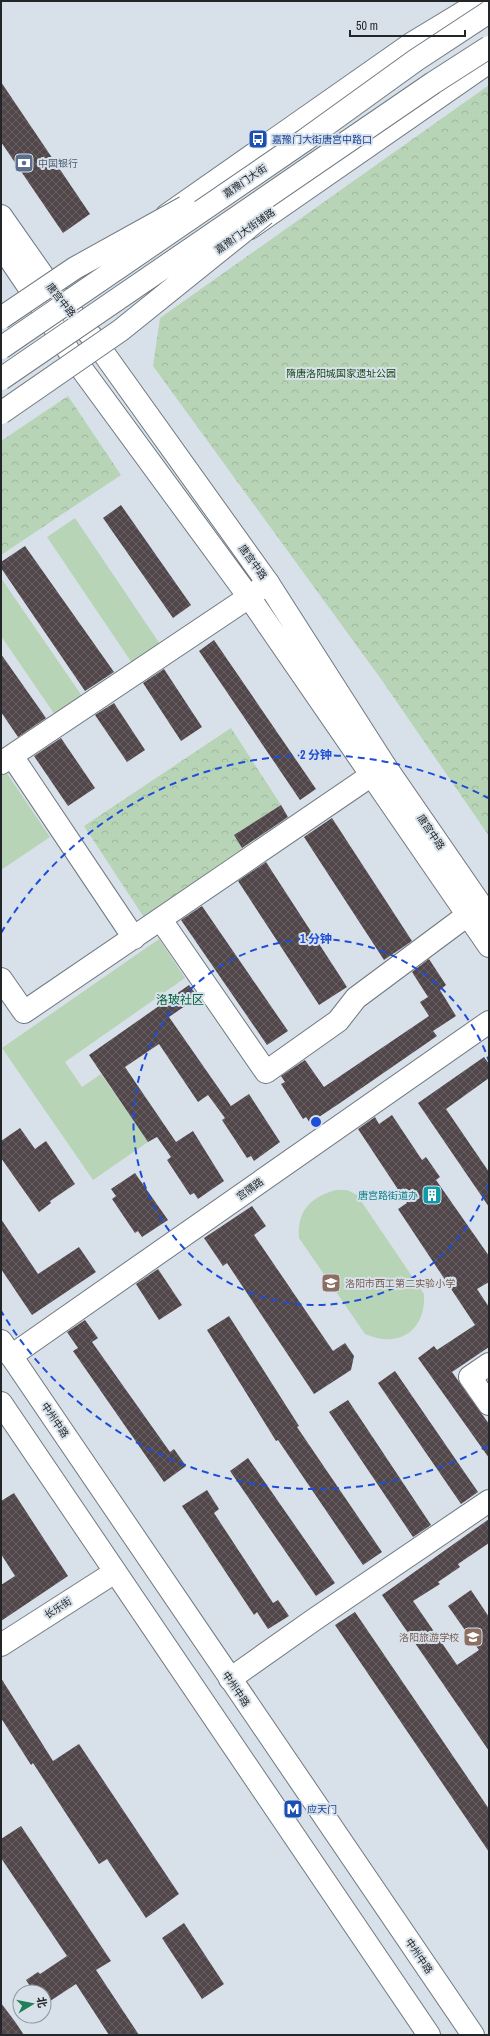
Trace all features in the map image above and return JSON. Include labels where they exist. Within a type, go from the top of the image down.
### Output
[{"type":"main road","points":[[1,329],[411,44],[482,1]]},
{"type":"main road","name":"嘉豫门大街","points":[[1,348],[305,140],[416,60],[489,12]]},
{"type":"main road","points":[[1,379],[390,112],[489,47]]},
{"type":"main road","name":"嘉豫门大街辅路","points":[[1,401],[489,62]]},
{"type":"main road","points":[[1,413],[121,330],[390,112]]},
{"type":"main road","points":[[1,318],[75,268],[305,140]]},
{"type":"main road","name":"唐宫中路","points":[[1,216],[47,297],[70,353],[378,770],[479,913],[489,946]]},
{"type":"main road","name":"唐宫中路","points":[[1,246],[47,297],[92,337],[268,583],[378,770]]},
{"type":"main road","points":[[134,938],[7,760],[268,583]]},
{"type":"main road","points":[[1,979],[24,1012],[161,920],[378,770]]},
{"type":"main road","points":[[161,920],[266,1072],[338,1020],[356,998],[479,913]]},
{"type":"main road","name":"宫隅路","points":[[6,1349],[489,1022]]},
{"type":"main road","name":"中州中路","points":[[6,1349],[230,1679],[475,2035]]},
{"type":"main road","points":[[489,1364],[470,1377],[489,1404]]},
{"type":"main road","points":[[1,1403],[429,2035]]},
{"type":"main road","points":[[230,1679],[321,1614],[489,1501]]},
{"type":"main road","name":"长乐街","points":[[1,1645],[116,1572]]},
{"type":"main road","points":[[475,2035],[489,2026]]},
{"type":"green space","name":"隋唐洛阳城国家遗址公园","points":[[489,85],[489,836],[381,679],[153,366],[160,318]]},
{"type":"green space","points":[[68,396],[121,475],[1,555],[1,441]]},
{"type":"green space","points":[[75,518],[162,647],[134,666],[47,537]]},
{"type":"green space","points":[[1,578],[82,696],[55,715],[1,636]]},
{"type":"green space","points":[[231,728],[281,805],[234,835],[245,853],[145,919],[84,826]]},
{"type":"green space","points":[[6,772],[50,837],[1,870],[1,776]]},
{"type":"green space","points":[[159,939],[185,978],[65,1062],[82,1087],[101,1074],[148,1142],[93,1180],[2,1048]]},
{"type":"green space","points":[[336,1190],[347,1190],[357,1195],[424,1294],[420,1318],[415,1327],[408,1334],[399,1338],[389,1339],[377,1338],[365,1334],[299,1238],[300,1220],[307,1206],[319,1197]]},
{"type":"building","points":[[1,82],[90,214],[63,233],[1,142]]},
{"type":"building","points":[[121,505],[191,605],[173,618],[103,518]]},
{"type":"building","points":[[25,546],[114,672],[85,691],[1,568],[1,562]]},
{"type":"building","points":[[214,640],[316,789],[300,800],[199,651]]},
{"type":"building","points":[[1,654],[46,718],[18,737],[1,712]]},
{"type":"building","points":[[164,669],[202,727],[181,741],[143,683]]},
{"type":"building","points":[[114,703],[145,750],[127,762],[95,715]]},
{"type":"building","points":[[61,738],[95,788],[68,806],[34,756]]},
{"type":"building","points":[[281,805],[288,817],[242,848],[234,835]]},
{"type":"building","points":[[332,818],[412,941],[384,960],[304,837]]},
{"type":"building","points":[[266,862],[347,987],[319,1005],[238,881]]},
{"type":"building","points":[[202,906],[288,1031],[267,1045],[181,920]]},
{"type":"building","points":[[429,959],[446,985],[440,990],[456,1016],[433,1031],[437,1036],[340,1103],[310,1123],[306,1117],[303,1119],[281,1084],[285,1082],[281,1076],[305,1060],[324,1087],[429,1016],[420,1002],[428,997],[412,972]]},
{"type":"building","points":[[189,985],[198,997],[169,1017],[231,1106],[249,1094],[280,1142],[254,1161],[251,1156],[247,1158],[222,1120],[225,1118],[208,1095],[198,1102],[159,1044],[125,1067],[176,1142],[193,1131],[224,1181],[198,1199],[194,1193],[190,1195],[167,1160],[171,1157],[157,1137],[148,1142],[89,1055]]},
{"type":"building","points":[[484,1057],[489,1064],[489,1078],[446,1109],[489,1172],[489,1207],[418,1103]]},
{"type":"building","points":[[392,1115],[422,1160],[426,1157],[440,1177],[436,1180],[489,1256],[489,1282],[477,1289],[489,1307],[489,1347],[452,1372],[489,1424],[489,1458],[418,1358],[434,1346],[437,1350],[475,1325],[398,1209],[407,1203],[358,1129],[375,1117],[379,1124]]},
{"type":"building","points":[[20,1128],[35,1149],[46,1141],[75,1184],[50,1201],[51,1203],[39,1212],[1,1158],[1,1141]]},
{"type":"building","points":[[135,1173],[168,1220],[142,1237],[138,1231],[135,1233],[112,1199],[116,1196],[111,1189]]},
{"type":"building","points":[[252,1206],[266,1226],[254,1235],[333,1351],[345,1343],[354,1356],[351,1370],[314,1394],[227,1263],[223,1266],[204,1238]]},
{"type":"building","points":[[1,1219],[38,1274],[79,1247],[96,1272],[32,1315],[1,1269]]},
{"type":"building","points":[[158,1269],[182,1305],[159,1320],[136,1284]]},
{"type":"building","points":[[229,1316],[299,1426],[297,1427],[382,1552],[363,1565],[278,1440],[276,1441],[207,1330]]},
{"type":"building","points":[[85,1320],[98,1338],[92,1342],[170,1452],[174,1449],[186,1466],[164,1482],[73,1351],[78,1348],[67,1332]]},
{"type":"building","points":[[395,1371],[478,1492],[461,1504],[378,1383]]},
{"type":"building","points":[[348,1400],[431,1525],[413,1537],[329,1412]]},
{"type":"building","points":[[248,1458],[335,1583],[316,1596],[230,1471]]},
{"type":"building","points":[[207,1490],[219,1509],[214,1513],[273,1603],[278,1600],[289,1616],[268,1629],[257,1612],[254,1615],[182,1506]]},
{"type":"building","points":[[14,1493],[68,1576],[1,1621],[1,1585],[15,1576],[1,1554],[1,1501]]},
{"type":"building","points":[[489,1519],[489,1543],[458,1564],[460,1567],[438,1582],[440,1584],[413,1601],[457,1665],[479,1650],[448,1606],[471,1590],[489,1617],[489,1751],[382,1595]]},
{"type":"building","points":[[355,1612],[489,1809],[489,1852],[335,1625]]},
{"type":"building","points":[[1,1678],[53,1761],[79,1744],[179,1894],[146,1918],[107,1859],[99,1864],[33,1763],[31,1765],[1,1718]]},
{"type":"building","points":[[21,1826],[111,1961],[96,1970],[139,2035],[109,2035],[76,1984],[52,2000],[52,1984],[29,1984],[26,1980],[38,1972],[40,1974],[67,1956],[1,1858],[1,1839]]},
{"type":"building","points":[[184,1923],[224,1984],[202,1999],[162,1938]]},
{"type":"building","points":[[1,2003],[12,2018],[12,2024],[17,2024],[24,2035],[1,2035]]},
{"type":"place","name":"嘉豫门大街唐宫中路口","points":[[258,139]]},
{"type":"place","name":"中国银行","points":[[24,163]]},
{"type":"place","name":"唐宫路街道办","points":[[432,1195]]},
{"type":"place","name":"洛阳市西工第二实验小学","points":[[331,1283]]},
{"type":"place","name":"洛阳旅游学校","points":[[473,1637]]},
{"type":"place","name":"应天门","points":[[293,1809]]},
{"type":"district","name":"洛玻社区","points":[[180,1000]]}]
